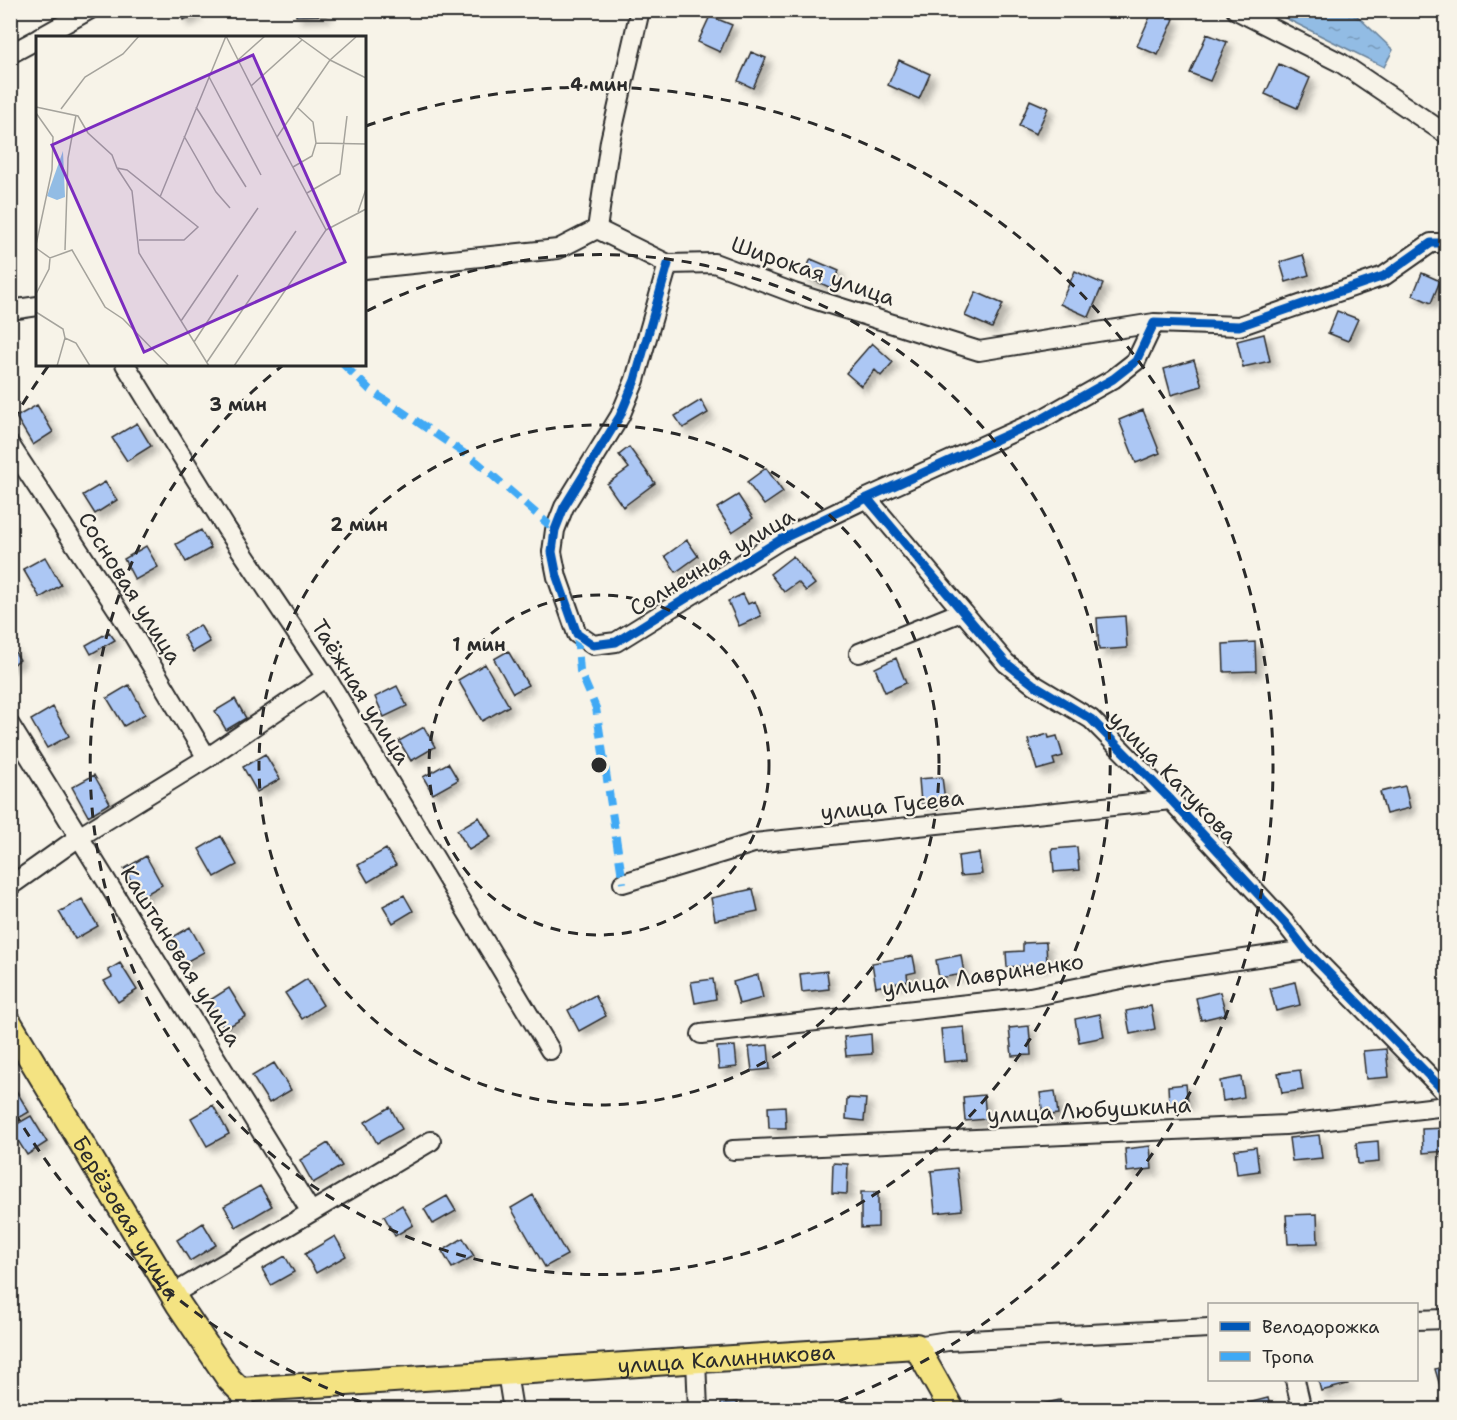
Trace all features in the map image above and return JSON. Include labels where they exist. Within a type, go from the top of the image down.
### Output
[{"type":"main road","name":"Берёзовая улица","points":[[10,1024],[173,1294],[243,1400]]},
{"type":"main road","name":"улица Калинникова","points":[[243,1400],[507,1373],[916,1346]]},
{"type":"main road","points":[[916,1346],[952,1410]]},
{"type":"street","points":[[42,36],[88,10]]},
{"type":"street","points":[[597,229],[610,141],[640,10]]},
{"type":"street","points":[[1236,10],[1341,63],[1446,134]]},
{"type":"street","points":[[10,54],[36,39]]},
{"type":"street","points":[[597,229],[668,264]]},
{"type":"street","points":[[366,269],[558,249],[597,229]]},
{"type":"street","name":"Широкая улица","points":[[668,264],[714,263],[794,292],[979,351],[1154,323],[1239,326],[1384,276],[1431,243],[1446,243]]},
{"type":"street","name":"Солнечная улица","points":[[668,264],[635,380],[620,416],[564,507],[555,530],[552,552],[557,577],[577,634],[593,645],[616,642],[780,540],[1042,419],[1113,379],[1136,361],[1154,323]]},
{"type":"street","points":[[10,310],[36,306]]},
{"type":"street","name":"Таёжная улица","points":[[126,366],[226,528],[326,677],[549,1050]]},
{"type":"street","name":"Сосновая улица","points":[[10,445],[123,618],[207,758]]},
{"type":"street","name":"улица Катукова","points":[[867,498],[1005,663],[1033,684],[1091,719],[1171,800],[1285,923],[1306,950],[1446,1093]]},
{"type":"street","points":[[859,653],[961,612]]},
{"type":"street","points":[[10,886],[80,837],[207,758],[326,677]]},
{"type":"street","name":"Каштановая улица","points":[[10,724],[311,1212]]},
{"type":"street","name":"улица Гусева","points":[[623,883],[754,843],[1171,800]]},
{"type":"street","name":"улица Лавриненко","points":[[700,1034],[1030,998],[1162,971],[1306,950]]},
{"type":"street","name":"улица Любушкина","points":[[733,1150],[1285,1125],[1446,1106]]},
{"type":"street","points":[[173,1294],[431,1141]]},
{"type":"street","points":[[1418,1320],[1446,1319]]},
{"type":"street","name":"улица Калинникова","points":[[916,1346],[948,1341],[1208,1328]]},
{"type":"street","points":[[696,1360],[698,1410]]},
{"type":"street","points":[[507,1373],[513,1410]]},
{"type":"street","points":[[1295,1381],[1302,1410]]},
{"type":"water","points":[[1271,11],[1352,11],[1393,50],[1384,67]]},
{"type":"building","points":[[180,10],[193,10],[195,15],[183,20]]},
{"type":"building","points":[[296,10],[326,10],[326,15],[296,16]]},
{"type":"building","points":[[1153,10],[1174,19],[1158,55],[1137,46]]},
{"type":"building","points":[[710,16],[732,25],[720,52],[698,42]]},
{"type":"building","points":[[1207,34],[1227,42],[1210,81],[1190,73]]},
{"type":"building","points":[[751,52],[766,58],[753,88],[738,81]]},
{"type":"building","points":[[899,60],[930,74],[919,99],[888,85]]},
{"type":"building","points":[[1279,64],[1310,78],[1297,108],[1265,94]]},
{"type":"building","points":[[1030,100],[1048,108],[1036,134],[1019,126]]},
{"type":"building","points":[[1303,255],[1309,275],[1286,282],[1280,262]]},
{"type":"building","points":[[811,259],[839,271],[831,288],[803,275]]},
{"type":"building","points":[[1075,271],[1103,284],[1089,317],[1060,304]]},
{"type":"building","points":[[1422,273],[1440,281],[1431,303],[1413,295]]},
{"type":"building","points":[[976,292],[1003,304],[992,328],[965,316]]},
{"type":"building","points":[[1337,311],[1358,319],[1348,341],[1328,333]]},
{"type":"building","points":[[1264,334],[1270,361],[1243,367],[1237,341]]},
{"type":"building","points":[[872,343],[893,362],[881,376],[875,370],[861,386],[846,373]]},
{"type":"building","points":[[1194,360],[1202,386],[1171,395],[1164,369]]},
{"type":"building","points":[[701,400],[708,413],[683,428],[675,416]]},
{"type":"building","points":[[37,405],[53,432],[33,445],[16,417]]},
{"type":"building","points":[[1143,410],[1160,453],[1136,463],[1119,420]]},
{"type":"building","points":[[137,423],[151,446],[127,461],[112,438]]},
{"type":"building","points":[[629,447],[655,483],[623,507],[607,484],[629,468],[619,455]]},
{"type":"building","points":[[766,468],[783,492],[764,505],[747,482]]},
{"type":"building","points":[[105,482],[117,500],[95,514],[83,495]]},
{"type":"building","points":[[738,495],[753,518],[732,532],[717,508]]},
{"type":"building","points":[[201,530],[211,548],[186,562],[176,544]]},
{"type":"building","points":[[687,540],[698,556],[676,572],[665,556]]},
{"type":"building","points":[[146,546],[158,567],[135,580],[124,559]]},
{"type":"building","points":[[793,556],[815,584],[806,591],[798,582],[784,592],[770,574]]},
{"type":"building","points":[[45,557],[61,585],[40,598],[23,569]]},
{"type":"building","points":[[743,594],[748,604],[755,601],[761,616],[739,626],[728,601]]},
{"type":"building","points":[[1125,616],[1127,648],[1099,650],[1097,618]]},
{"type":"building","points":[[200,625],[210,642],[193,652],[183,635]]},
{"type":"building","points":[[109,632],[115,640],[91,654],[86,645]]},
{"type":"building","points":[[1255,642],[1256,671],[1224,672],[1223,644]]},
{"type":"building","points":[[10,644],[20,660],[10,666]]},
{"type":"building","points":[[508,651],[528,685],[513,693],[494,659]]},
{"type":"building","points":[[896,658],[906,683],[885,692],[875,668]]},
{"type":"building","points":[[485,664],[509,706],[482,721],[458,680]]},
{"type":"building","points":[[129,685],[145,714],[124,726],[107,698]]},
{"type":"building","points":[[397,686],[407,706],[384,717],[375,697]]},
{"type":"building","points":[[235,699],[246,718],[226,730],[215,711]]},
{"type":"building","points":[[53,707],[69,736],[47,748],[31,720]]},
{"type":"building","points":[[424,727],[435,747],[411,761],[399,741]]},
{"type":"building","points":[[1048,734],[1049,738],[1057,736],[1063,756],[1053,759],[1055,765],[1037,770],[1028,740]]},
{"type":"building","points":[[265,754],[280,779],[257,792],[243,767]]},
{"type":"building","points":[[448,763],[458,780],[433,794],[423,777]]},
{"type":"building","points":[[94,775],[110,803],[88,816],[72,787]]},
{"type":"building","points":[[942,777],[945,801],[921,803],[919,779]]},
{"type":"building","points":[[1405,786],[1410,808],[1386,814],[1380,792]]},
{"type":"building","points":[[479,817],[491,837],[469,850],[457,830]]},
{"type":"building","points":[[221,836],[237,865],[215,877],[199,849]]},
{"type":"building","points":[[1077,847],[1079,870],[1054,872],[1052,849]]},
{"type":"building","points":[[386,849],[396,865],[368,882],[358,865]]},
{"type":"building","points":[[979,853],[982,874],[960,876],[958,856]]},
{"type":"building","points":[[146,856],[162,885],[141,897],[124,869]]},
{"type":"building","points":[[753,889],[758,911],[715,920],[711,898]]},
{"type":"building","points":[[404,895],[413,911],[393,923],[383,906]]},
{"type":"building","points":[[82,899],[98,926],[75,939],[59,912]]},
{"type":"building","points":[[190,927],[204,952],[182,964],[168,940]]},
{"type":"building","points":[[1046,942],[1047,965],[1007,967],[1006,952],[1023,951],[1023,943]]},
{"type":"building","points":[[961,955],[964,974],[939,978],[936,960]]},
{"type":"building","points":[[913,956],[916,972],[907,974],[908,981],[876,987],[872,963]]},
{"type":"building","points":[[120,963],[137,990],[118,1002],[104,981],[112,977],[108,970]]},
{"type":"building","points":[[827,971],[829,989],[802,992],[800,974]]},
{"type":"building","points":[[758,975],[763,998],[739,1004],[733,982]]},
{"type":"building","points":[[307,979],[323,1005],[302,1019],[285,993]]},
{"type":"building","points":[[713,979],[716,999],[695,1003],[691,982]]},
{"type":"building","points":[[1295,982],[1300,1005],[1276,1011],[1270,988]]},
{"type":"building","points":[[229,988],[246,1016],[225,1029],[207,1002]]},
{"type":"building","points":[[1220,992],[1226,1014],[1201,1020],[1196,998]]},
{"type":"building","points":[[595,995],[606,1016],[579,1031],[568,1010]]},
{"type":"building","points":[[1151,1006],[1155,1029],[1130,1034],[1126,1011]]},
{"type":"building","points":[[1100,1014],[1104,1037],[1079,1042],[1075,1019]]},
{"type":"building","points":[[1029,1026],[1031,1055],[1012,1056],[1009,1028]]},
{"type":"building","points":[[964,1027],[967,1060],[944,1062],[941,1029]]},
{"type":"building","points":[[871,1034],[872,1054],[846,1056],[844,1037]]},
{"type":"building","points":[[768,1045],[770,1069],[752,1071],[749,1047]]},
{"type":"building","points":[[735,1046],[737,1067],[719,1069],[717,1047]]},
{"type":"building","points":[[1386,1049],[1389,1077],[1366,1079],[1363,1051]]},
{"type":"building","points":[[274,1063],[291,1090],[269,1103],[252,1076]]},
{"type":"building","points":[[1300,1070],[1303,1090],[1282,1093],[1278,1073]]},
{"type":"building","points":[[1241,1077],[1244,1097],[1223,1101],[1220,1081]]},
{"type":"building","points":[[1186,1084],[1188,1103],[1169,1105],[1168,1086]]},
{"type":"building","points":[[14,1087],[29,1112],[10,1123],[10,1089]]},
{"type":"building","points":[[1055,1091],[1058,1114],[1043,1116],[1040,1093]]},
{"type":"building","points":[[984,1095],[986,1119],[965,1121],[963,1097]]},
{"type":"building","points":[[847,1098],[866,1099],[864,1121],[846,1119]]},
{"type":"building","points":[[213,1105],[229,1134],[207,1146],[191,1118]]},
{"type":"building","points":[[785,1106],[786,1128],[769,1128],[768,1107]]},
{"type":"building","points":[[390,1107],[402,1129],[377,1143],[365,1122]]},
{"type":"building","points":[[31,1116],[47,1142],[27,1155],[10,1128]]},
{"type":"building","points":[[1446,1128],[1446,1151],[1423,1153],[1422,1129]]},
{"type":"building","points":[[1319,1135],[1322,1158],[1292,1161],[1289,1138]]},
{"type":"building","points":[[1378,1141],[1379,1162],[1358,1164],[1356,1143]]},
{"type":"building","points":[[328,1143],[342,1166],[313,1183],[300,1160]]},
{"type":"building","points":[[1150,1146],[1152,1169],[1127,1172],[1125,1149]]},
{"type":"building","points":[[1256,1147],[1259,1171],[1237,1174],[1234,1150]]},
{"type":"building","points":[[833,1163],[848,1164],[847,1194],[832,1193]]},
{"type":"building","points":[[957,1168],[962,1210],[935,1213],[931,1171]]},
{"type":"building","points":[[260,1186],[272,1206],[236,1227],[224,1206]]},
{"type":"building","points":[[861,1192],[878,1192],[878,1227],[861,1228]]},
{"type":"building","points":[[533,1195],[567,1255],[545,1267],[511,1208]]},
{"type":"building","points":[[447,1196],[456,1211],[433,1224],[424,1209]]},
{"type":"building","points":[[402,1205],[413,1225],[395,1236],[384,1216]]},
{"type":"building","points":[[1317,1214],[1318,1243],[1288,1244],[1286,1215]]},
{"type":"building","points":[[203,1223],[216,1245],[190,1261],[177,1240]]},
{"type":"building","points":[[335,1236],[346,1256],[316,1273],[305,1254]]},
{"type":"building","points":[[463,1238],[474,1256],[452,1268],[442,1251]]},
{"type":"building","points":[[285,1256],[294,1272],[271,1285],[262,1269]]},
{"type":"building","points":[[1446,1366],[1446,1387],[1441,1389],[1435,1369]]},
{"type":"building","points":[[1318,1381],[1347,1381],[1348,1384],[1321,1391]]},
{"type":"building","points":[[1268,1398],[1271,1410],[1250,1410],[1248,1403]]},
{"type":"building","points":[[1060,1400],[1062,1410],[1038,1410],[1037,1405]]},
{"type":"building","points":[[737,1402],[738,1410],[721,1410],[721,1403]]},
{"type":"marked path","points":[[345,366],[370,390],[477,462],[555,530]]},
{"type":"marked path","points":[[577,634],[580,671],[596,708],[623,883]]},
{"type":"cycle path","points":[[668,264],[635,380],[620,416],[564,507],[555,530],[552,552],[557,577],[577,634],[593,645],[616,642],[780,540],[1042,419],[1113,379],[1136,361],[1154,323],[1239,326],[1384,276],[1431,243],[1446,243]]},
{"type":"cycle path","points":[[867,498],[1006,663],[1033,684],[1091,719],[1171,800],[1285,923],[1306,950],[1446,1093]]}]
